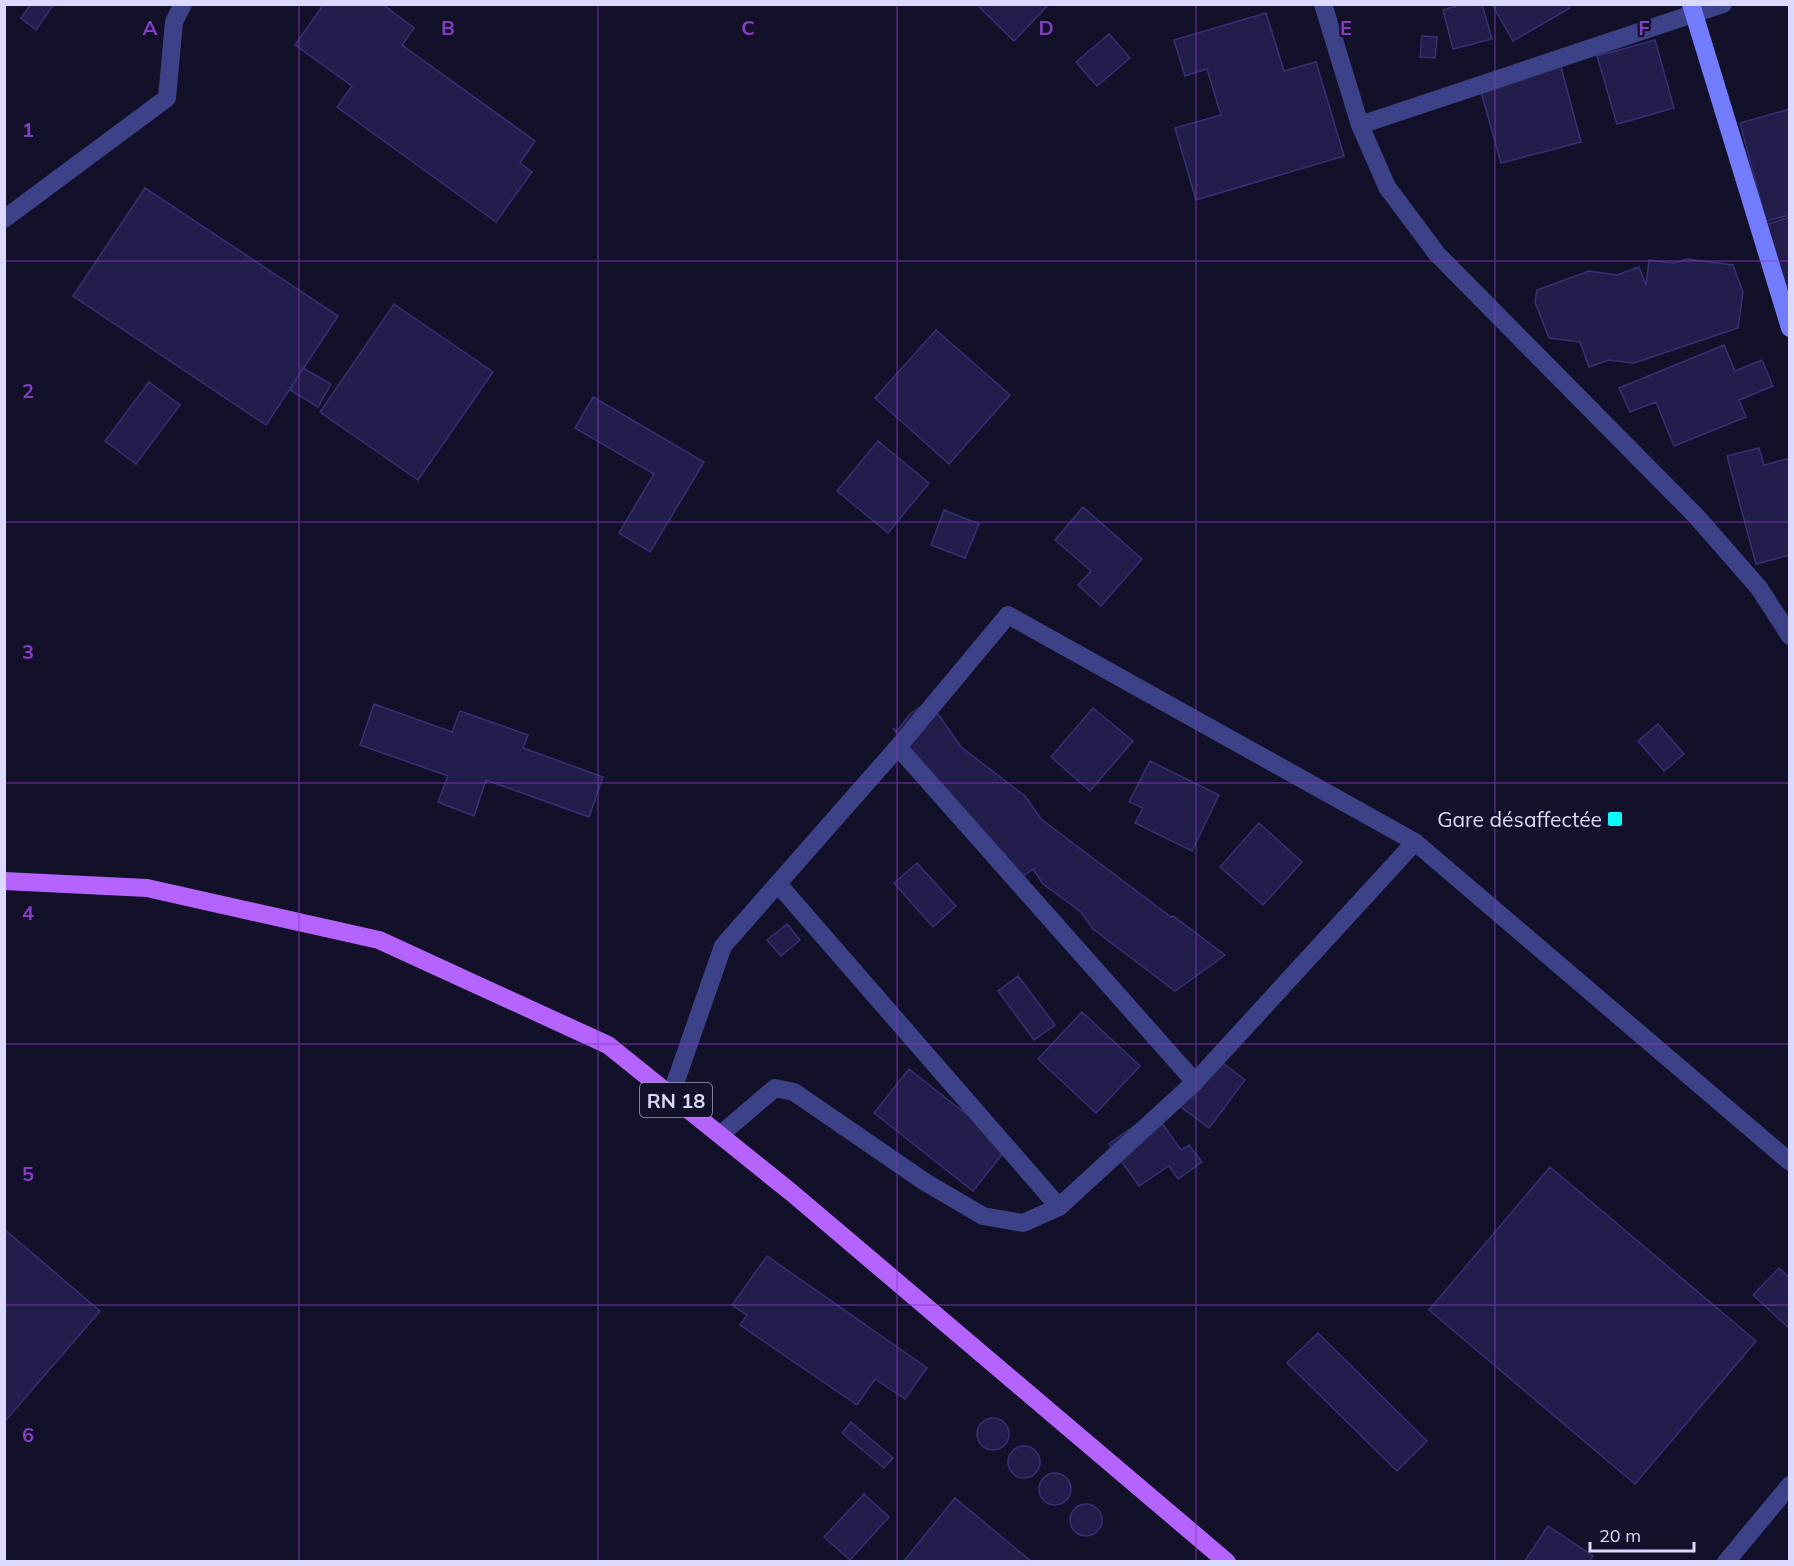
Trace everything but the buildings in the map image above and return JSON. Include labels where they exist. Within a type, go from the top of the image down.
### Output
[{"type":"main road","points":[[1693,9],[1790,328]]},
{"type":"main road","name":"RN 18","points":[[4,881],[147,888],[379,940],[608,1045],[792,1193],[1227,1562]]},
{"type":"street","points":[[4,219],[167,98],[174,22],[183,4]]},
{"type":"street","points":[[1323,4],[1360,125],[1387,187],[1437,254],[1697,517],[1759,588],[1790,636]]},
{"type":"street","points":[[1360,125],[1693,9],[1723,4]]},
{"type":"street","points":[[671,1095],[723,946],[898,747],[1008,615],[1415,842],[1790,1162]]},
{"type":"street","points":[[898,747],[1195,1082]]},
{"type":"street","points":[[720,1135],[775,1088],[794,1092],[925,1182],[983,1216],[1023,1223],[1059,1207],[1195,1082],[1415,842]]},
{"type":"street","points":[[778,884],[1059,1207]]},
{"type":"street","points":[[1726,1562],[1790,1485]]},
{"type":"place","name":"Gare désaffectée","points":[[1615,819]]}]
